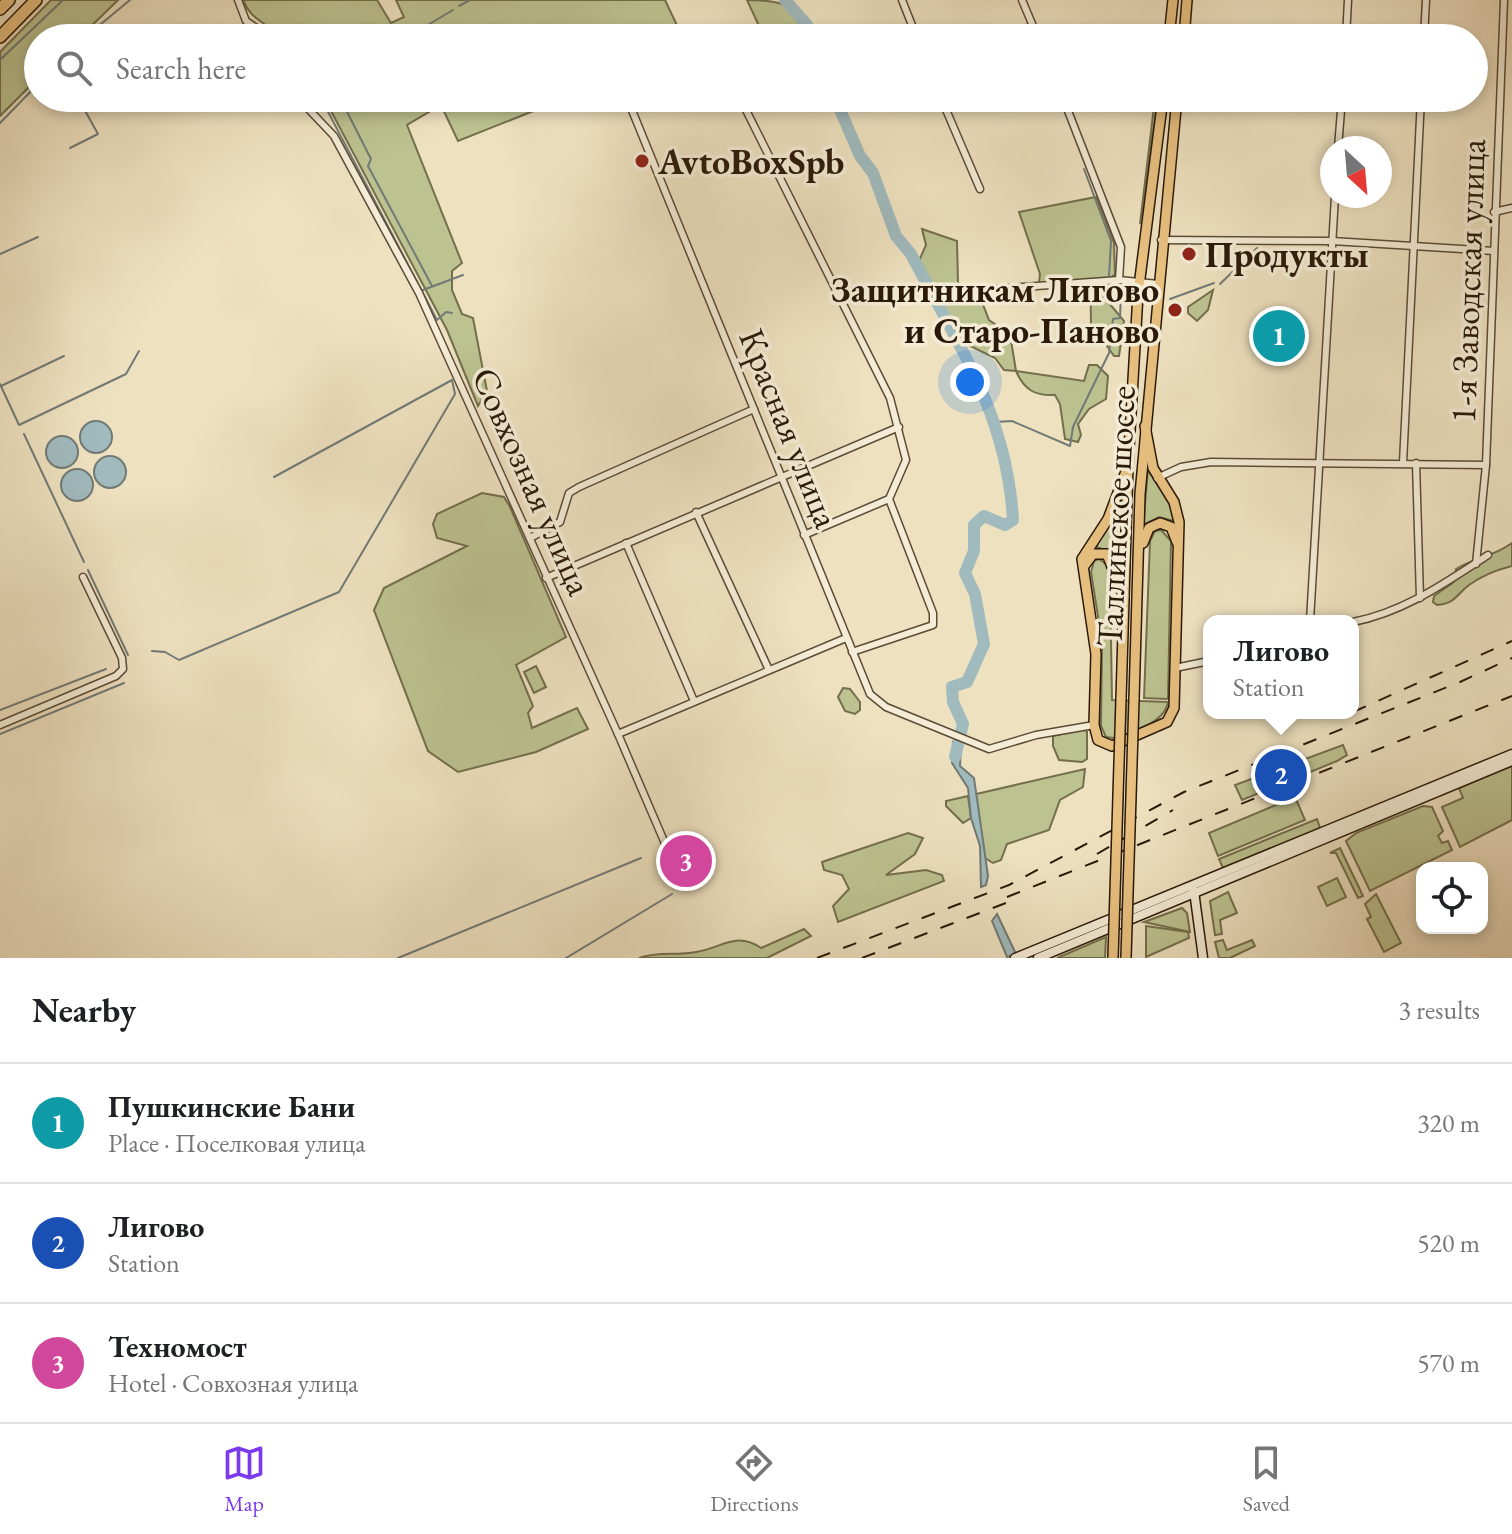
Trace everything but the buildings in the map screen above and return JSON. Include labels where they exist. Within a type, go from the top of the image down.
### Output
[{"type":"highway","points":[[0,9],[9,0]]},
{"type":"highway","points":[[0,37],[36,0]]},
{"type":"main road","points":[[1170,24],[1173,0]]},
{"type":"main road","points":[[1185,24],[1187,0]]},
{"type":"main road","name":"Таллинское шоссе","points":[[1113,958],[1128,466],[1140,282],[1161,112]]},
{"type":"main road","name":"Таллинское шоссе","points":[[1126,958],[1145,426],[1175,112]]},
{"type":"main road","points":[[1128,466],[1103,530],[1085,550],[1083,569],[1097,664],[1094,725],[1098,740],[1112,746],[1167,722],[1174,708],[1180,668],[1178,512],[1157,478],[1145,426]]},
{"type":"main road","points":[[1138,566],[1145,534],[1154,525],[1160,523],[1171,527],[1178,548]]},
{"type":"main road","points":[[1083,569],[1093,554],[1107,554],[1126,600]]},
{"type":"main road","points":[[1038,958],[1512,754]]},
{"type":"main road","points":[[1015,958],[1194,890],[1512,761]]},
{"type":"main road","points":[[1194,890],[1203,958]]},
{"type":"street","points":[[238,0],[246,21],[250,24]]},
{"type":"street","points":[[902,0],[911,24]]},
{"type":"street","points":[[1022,0],[1032,24]]},
{"type":"street","points":[[1347,24],[1348,0]]},
{"type":"street","points":[[1425,24],[1426,0]]},
{"type":"street","name":"1-я Заводская улица","points":[[1476,564],[1486,465],[1504,0]]},
{"type":"street","name":"Совхозная улица","points":[[309,112],[334,136],[419,293],[682,883]]},
{"type":"street","name":"Красная улица","points":[[633,112],[865,684],[878,701],[989,749],[1036,735],[1094,725]]},
{"type":"street","points":[[747,112],[890,398],[906,460],[889,499],[804,535]]},
{"type":"street","points":[[947,112],[980,189]]},
{"type":"street","points":[[1068,112],[1121,247],[1119,280]]},
{"type":"street","points":[[1339,136],[1341,112]]},
{"type":"street","points":[[1403,463],[1420,112]]},
{"type":"street","points":[[1310,615],[1334,208]]},
{"type":"street","points":[[1494,212],[1512,208]]},
{"type":"street","points":[[1161,240],[1332,241],[1494,251]]},
{"type":"street","points":[[997,289],[1119,280],[1158,284]]},
{"type":"street","points":[[530,538],[560,522],[569,493],[579,487],[754,409]]},
{"type":"street","points":[[546,578],[899,427]]},
{"type":"street","points":[[1157,478],[1193,464],[1321,462],[1486,465]]},
{"type":"street","points":[[1416,463],[1420,598]]},
{"type":"street","points":[[852,652],[933,625],[933,613],[889,499]]},
{"type":"street","points":[[696,512],[769,670]]},
{"type":"street","points":[[626,543],[694,701]]},
{"type":"street","points":[[1359,621],[1379,616],[1420,598],[1488,555]]},
{"type":"street","points":[[0,725],[116,676],[123,669],[122,658],[83,577]]},
{"type":"street","points":[[618,734],[846,638]]},
{"type":"street","points":[[1180,668],[1203,662]]},
{"type":"green space","points":[[51,0],[118,0],[93,24],[27,24]]},
{"type":"green space","points":[[243,0],[377,0],[391,23],[404,17],[396,0],[665,0],[676,24],[265,24],[251,13]]},
{"type":"green space","points":[[747,0],[775,2],[797,15],[798,24],[758,24]]},
{"type":"green space","points":[[24,28],[24,92],[0,116],[0,52]]},
{"type":"green space","points":[[332,112],[429,112],[407,125],[462,263],[452,271],[452,290],[462,314],[473,318],[487,391],[478,406],[447,330]]},
{"type":"green space","points":[[444,112],[531,112],[458,141]]},
{"type":"green space","points":[[1153,112],[1156,112],[1140,224]]},
{"type":"green space","points":[[1096,197],[1114,243],[1115,274],[1111,278],[1039,283],[1040,274],[1019,212]]},
{"type":"green space","points":[[922,229],[957,241],[958,283],[977,289],[989,320],[1010,334],[1016,371],[1004,370],[995,358],[962,342],[918,263],[926,245]]},
{"type":"green space","points":[[1213,290],[1208,310],[1197,321],[1188,313],[1188,307]]},
{"type":"green space","points":[[1093,296],[1104,297],[1124,321],[1119,356],[1114,356],[1104,342],[1088,336]]},
{"type":"green space","points":[[1089,365],[1097,365],[1108,376],[1106,399],[1089,409],[1078,424],[1081,435],[1078,442],[1065,439],[1060,404],[1055,395],[1031,390],[1016,371],[1084,381]]},
{"type":"green space","points":[[1148,470],[1170,504],[1174,521],[1159,517],[1143,525]]},
{"type":"green space","points":[[482,493],[504,497],[510,507],[566,637],[516,665],[533,706],[528,713],[532,728],[577,708],[588,729],[536,752],[458,772],[428,751],[374,610],[384,588],[467,546],[437,538],[433,524],[437,514]]},
{"type":"green space","points":[[1116,514],[1117,554],[1115,555],[1095,546]]},
{"type":"green space","points":[[1161,530],[1171,541],[1168,699],[1144,698],[1150,541],[1155,531]]},
{"type":"green space","points":[[1512,543],[1512,566],[1479,578],[1448,603],[1437,605],[1433,602],[1434,596],[1454,582],[1456,569]]},
{"type":"green space","points":[[1099,559],[1107,565],[1110,579],[1112,700],[1168,702],[1161,716],[1154,721],[1113,738],[1106,737],[1101,726],[1102,642],[1091,572],[1094,561]]},
{"type":"green space","points":[[536,666],[546,687],[534,693],[524,672]]},
{"type":"green space","points":[[843,688],[850,689],[860,702],[860,710],[855,714],[845,711],[838,697]]},
{"type":"green space","points":[[1084,729],[1087,732],[1087,759],[1082,762],[1059,760],[1053,746],[1053,736]]},
{"type":"green space","points":[[1343,745],[1347,755],[1337,761],[1242,800],[1235,785]]},
{"type":"green space","points":[[1512,765],[1512,820],[1460,847],[1442,807],[1463,798],[1459,788]]},
{"type":"green space","points":[[1085,769],[1083,787],[1060,800],[1049,830],[1007,844],[1001,860],[993,863],[985,858],[976,794]]},
{"type":"green space","points":[[968,796],[971,818],[963,823],[946,806],[946,801]]},
{"type":"green space","points":[[1295,797],[1305,820],[1218,856],[1209,833]]},
{"type":"green space","points":[[1423,806],[1432,807],[1443,831],[1438,836],[1442,843],[1448,841],[1452,850],[1428,862],[1416,862],[1416,868],[1370,891],[1346,841],[1356,833]]},
{"type":"green space","points":[[1317,819],[1320,828],[1223,868],[1219,859]]},
{"type":"green space","points":[[908,833],[923,838],[915,854],[886,875],[926,870],[942,875],[944,881],[838,922],[833,906],[849,889],[842,875],[824,870],[822,862]]},
{"type":"green space","points":[[1340,848],[1363,896],[1358,898],[1336,853],[1330,853]]},
{"type":"green space","points":[[1337,878],[1346,897],[1327,906],[1318,887]]},
{"type":"green space","points":[[1228,892],[1237,913],[1220,920],[1222,934],[1215,935],[1210,901]]},
{"type":"green space","points":[[1376,894],[1401,943],[1384,952],[1367,919],[1371,917],[1365,904]]},
{"type":"green space","points":[[1182,908],[1187,913],[1190,932],[1144,922]]},
{"type":"green space","points":[[1146,926],[1188,932],[1189,938],[1146,957]]},
{"type":"green space","points":[[804,929],[811,936],[767,958],[639,958],[696,952],[736,941],[761,948]]},
{"type":"green space","points":[[1106,937],[1105,958],[1057,958]]},
{"type":"green space","points":[[1223,940],[1227,950],[1252,940],[1255,946],[1230,958],[1219,958],[1215,942]]},
{"type":"water","points":[[96,421],[108,425],[112,437],[108,449],[96,453],[84,449],[80,437],[84,425]]},
{"type":"water","points":[[62,436],[74,440],[78,452],[74,464],[62,468],[50,464],[46,452],[50,440]]},
{"type":"water","points":[[110,456],[122,460],[126,472],[122,484],[110,488],[98,484],[94,472],[98,460]]},
{"type":"water","points":[[77,469],[89,473],[93,485],[89,497],[77,501],[65,497],[61,485],[65,473]]},
{"type":"water","points":[[953,742],[961,745],[960,766],[974,778],[988,876],[986,885],[981,887],[980,846],[971,818],[968,788],[952,763]]},
{"type":"water","points":[[997,914],[1016,954],[1007,957],[992,921]]},
{"type":"waterway","points":[[38,24],[63,0]]},
{"type":"waterway","points":[[101,24],[130,0]]},
{"type":"waterway","points":[[459,6],[470,0]]},
{"type":"waterway","points":[[785,0],[806,24]]},
{"type":"waterway","points":[[430,24],[453,10]]},
{"type":"waterway","points":[[0,60],[24,37]]},
{"type":"waterway","points":[[0,123],[24,98]]},
{"type":"waterway","points":[[70,148],[98,134],[86,112]]},
{"type":"waterway","points":[[328,112],[437,320],[446,312],[452,313]]},
{"type":"waterway","points":[[347,112],[371,159],[368,166],[432,286]]},
{"type":"waterway","points":[[841,112],[860,156],[873,173],[896,236],[911,254],[977,381],[1001,447],[1009,482],[1013,520],[1005,525],[984,516],[974,525],[974,551],[965,573],[975,594],[984,644],[967,682],[952,687],[953,702],[963,724],[955,757]]},
{"type":"waterway","points":[[1084,169],[1111,241],[1109,276]]},
{"type":"waterway","points":[[0,254],[38,237]]},
{"type":"waterway","points":[[1220,284],[1257,248]]},
{"type":"waterway","points":[[423,290],[463,275]]},
{"type":"waterway","points":[[1170,299],[1214,283]]},
{"type":"waterway","points":[[995,422],[1012,421],[1070,446],[1073,427],[1109,353],[1113,319],[1120,318],[1121,290],[1110,284]]},
{"type":"waterway","points":[[0,384],[19,425],[126,374],[139,351]]},
{"type":"waterway","points":[[1,386],[64,356]]},
{"type":"waterway","points":[[152,651],[165,652],[179,660],[339,592],[455,394],[452,380],[274,477]]},
{"type":"waterway","points":[[24,434],[84,562]]},
{"type":"waterway","points":[[88,570],[128,655]]},
{"type":"waterway","points":[[0,710],[106,669]]},
{"type":"waterway","points":[[0,734],[124,683]]},
{"type":"waterway","points":[[398,958],[641,858]]},
{"type":"waterway","points":[[566,958],[672,894]]},
{"type":"railway","points":[[1359,709],[1512,641]]},
{"type":"railway","points":[[817,958],[1009,885],[1184,792],[1460,682],[1512,658]]},
{"type":"railway","points":[[1007,897],[1512,696]]},
{"type":"railway","points":[[1097,854],[1173,810]]},
{"type":"railway","points":[[862,958],[1019,898]]},
{"type":"place","name":"AvtoBoxSpb","points":[[642,161]]},
{"type":"place","name":"Продукты","points":[[1189,254]]},
{"type":"place","name":"Защитникам Лигово и Старо-Паново","points":[[1175,310]]},
{"type":"place","name":"Пушкинские Бани","points":[[1279,336]]},
{"type":"place","name":"Лигово","points":[[1281,775]]},
{"type":"place","name":"Техномост","points":[[686,861]]}]
